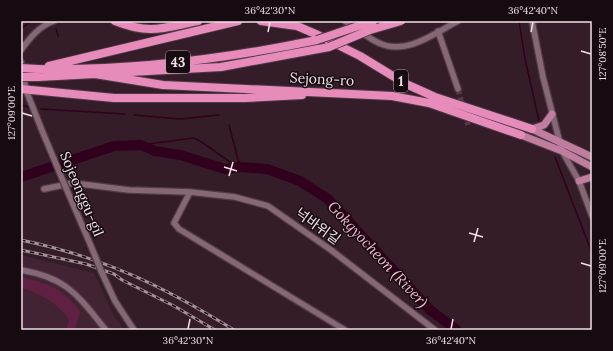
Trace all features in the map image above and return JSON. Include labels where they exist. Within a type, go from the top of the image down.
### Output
[{"type":"highway","points":[[115,21],[130,27],[150,30],[198,21]]},
{"type":"highway","name":"1","points":[[21,77],[238,21]]},
{"type":"highway","name":"Sejong-ro","points":[[261,21],[297,26],[360,56],[406,84],[435,97],[532,129]]},
{"type":"highway","name":"43","points":[[37,73],[69,69],[217,58],[317,40],[374,21]]},
{"type":"highway","name":"43","points":[[95,74],[221,67],[329,47],[370,30],[401,21]]},
{"type":"highway","name":"1","points":[[21,68],[37,73]]},
{"type":"highway","name":"Sejong-ro","points":[[37,73],[95,74],[163,85],[392,96],[429,103],[521,134]]},
{"type":"highway","points":[[23,89],[122,98],[245,98],[347,93]]},
{"type":"main road","points":[[532,129],[544,125],[552,114]]},
{"type":"main road","name":"Sejong-ro","points":[[532,129],[592,157]]},
{"type":"main road","name":"Sejong-ro","points":[[521,134],[562,151],[592,167]]},
{"type":"main road","points":[[579,181],[592,177]]},
{"type":"street","points":[[21,50],[31,35],[48,23],[54,21]]},
{"type":"street","points":[[345,21],[380,44],[398,48],[412,44],[458,21]]},
{"type":"street","points":[[532,21],[542,77],[561,142],[562,151],[579,181],[592,216]]},
{"type":"street","points":[[438,31],[458,89]]},
{"type":"street","name":"Sojeonggu-gil","points":[[21,62],[23,89],[102,273],[115,301],[134,330]]},
{"type":"street","name":"넉바위길","points":[[44,189],[73,183],[129,190],[190,192],[234,197],[268,206],[331,250],[435,330]]},
{"type":"street","points":[[190,192],[174,223],[178,228],[345,330]]},
{"type":"street","points":[[21,270],[40,273],[66,285],[86,304],[106,330]]},
{"type":"shaded area","points":[[21,255],[94,273],[114,316],[125,330],[21,330]]},
{"type":"shaded area","points":[[21,277],[40,282],[54,288],[67,297],[80,311],[75,330],[66,330],[69,320],[54,304],[42,296],[21,288]]},
{"type":"waterway","points":[[21,29],[31,21]]},
{"type":"waterway","points":[[519,21],[525,59],[539,121]]},
{"type":"waterway","points":[[56,29],[58,36]]},
{"type":"waterway","points":[[21,105],[29,107]]},
{"type":"waterway","points":[[41,109],[125,114]]},
{"type":"waterway","points":[[134,115],[180,119],[219,115]]},
{"type":"waterway","points":[[229,125],[240,167]]},
{"type":"waterway","points":[[141,145],[194,138],[228,161],[240,167]]},
{"type":"waterway","name":"Gokgyocheon (River)","points":[[21,177],[114,146],[141,145],[155,151],[180,155],[225,169],[240,167],[267,169],[300,181],[328,199],[430,310],[457,330]]},
{"type":"waterway","points":[[555,157],[592,253]]},
{"type":"tunnel","points":[[458,89],[468,125]]},
{"type":"railway","points":[[21,240],[51,247],[106,264],[157,287],[208,314],[234,330]]},
{"type":"railway","points":[[21,250],[86,264],[114,274],[122,280],[174,306],[215,330]]}]
